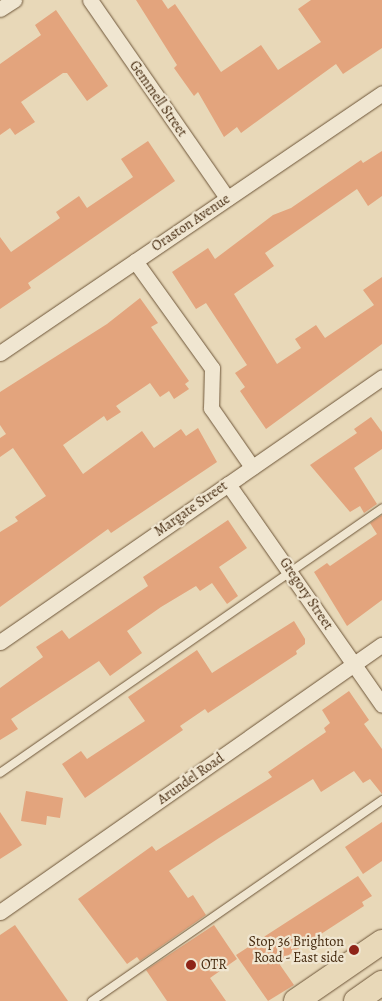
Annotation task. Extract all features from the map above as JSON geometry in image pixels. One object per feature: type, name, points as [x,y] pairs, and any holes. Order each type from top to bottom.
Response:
[{"type":"main road","points":[[296,1001],[382,942]]},
{"type":"main road","points":[[356,1001],[382,983]]},
{"type":"street","points":[[0,9],[14,0]]},
{"type":"street","name":"Gemmell Street","points":[[90,0],[227,198]]},
{"type":"street","name":"Oraston Avenue","points":[[0,353],[382,93]]},
{"type":"street","points":[[135,261],[212,368],[210,408],[252,467]]},
{"type":"street","name":"Margate Street","points":[[0,642],[382,377]]},
{"type":"street","name":"Gregory Street","points":[[228,484],[382,705]]},
{"type":"street","name":"Arundel Road","points":[[0,912],[382,645]]},
{"type":"lane","points":[[0,772],[382,508]]},
{"type":"lane","points":[[92,1001],[382,800]]},
{"type":"building","points":[[136,0],[162,0],[168,9],[175,4],[221,72],[261,45],[278,70],[321,42],[298,9],[311,0],[382,0],[382,48],[343,74],[336,64],[241,133],[237,127],[224,137],[198,92],[194,96],[174,68],[177,65]]},
{"type":"building","points":[[56,10],[108,86],[87,101],[67,73],[63,73],[21,102],[35,122],[15,135],[10,128],[0,135],[0,64],[41,35],[35,25]]},
{"type":"building","points":[[148,141],[175,181],[28,283],[31,288],[0,309],[0,237],[11,252],[60,218],[56,212],[79,196],[87,208],[133,177],[121,159]]},
{"type":"building","points":[[382,151],[382,196],[368,206],[357,189],[265,253],[274,266],[234,294],[277,364],[301,348],[295,339],[316,325],[325,338],[374,305],[363,290],[382,277],[382,344],[266,429],[240,391],[245,387],[235,373],[247,365],[206,303],[196,309],[172,272],[208,248],[215,259],[273,215],[291,208],[361,160],[363,163]]},
{"type":"building","points":[[140,298],[158,323],[151,327],[189,381],[185,384],[189,389],[174,399],[169,391],[160,397],[150,383],[116,406],[121,412],[107,421],[104,416],[63,445],[83,474],[142,431],[154,448],[181,429],[186,436],[198,428],[217,462],[111,533],[108,529],[0,607],[0,532],[18,521],[15,517],[46,496],[13,448],[0,457],[0,438],[6,434],[0,425],[0,392],[107,324]]},
{"type":"building","points":[[371,417],[382,432],[382,449],[354,468],[377,504],[364,513],[360,506],[350,512],[310,465],[357,433],[354,429]]},
{"type":"building","points":[[382,515],[382,600],[347,626],[314,572],[327,563],[330,566],[377,534],[370,523]]},
{"type":"building","points":[[228,520],[247,548],[219,567],[238,596],[227,604],[212,583],[200,591],[196,586],[161,607],[127,631],[142,653],[110,676],[99,661],[11,719],[18,729],[0,740],[0,688],[43,657],[36,647],[62,630],[69,639],[148,586],[143,577]]},
{"type":"building","points":[[294,621],[305,639],[305,644],[296,651],[297,654],[208,713],[205,709],[180,726],[183,730],[85,798],[62,764],[81,751],[87,759],[145,721],[128,697],[197,650],[212,673]]},
{"type":"building","points":[[349,691],[369,720],[364,724],[382,749],[382,794],[370,779],[363,783],[354,771],[321,792],[313,779],[169,871],[188,898],[193,895],[206,915],[140,961],[137,957],[127,964],[78,899],[152,846],[156,851],[272,777],[268,772],[326,732],[324,728],[330,723],[322,710]]},
{"type":"building","points":[[26,791],[63,798],[60,818],[47,816],[46,825],[21,821]]},
{"type":"building","points":[[0,812],[22,845],[0,859]]},
{"type":"building","points":[[382,822],[382,861],[363,874],[345,847]]},
{"type":"building","points":[[358,876],[372,896],[362,902],[364,906],[278,962],[294,985],[268,1001],[236,955]]},
{"type":"building","points":[[15,925],[68,1001],[0,1001],[0,935]]},
{"type":"building","name":"OTR","points":[[214,925],[237,959],[210,978],[226,1001],[167,1001],[146,970]]},
{"type":"place","name":"Stop 36 Brighton Road - East side","points":[[354,950]]},
{"type":"place","name":"OTR","points":[[191,965]]}]
